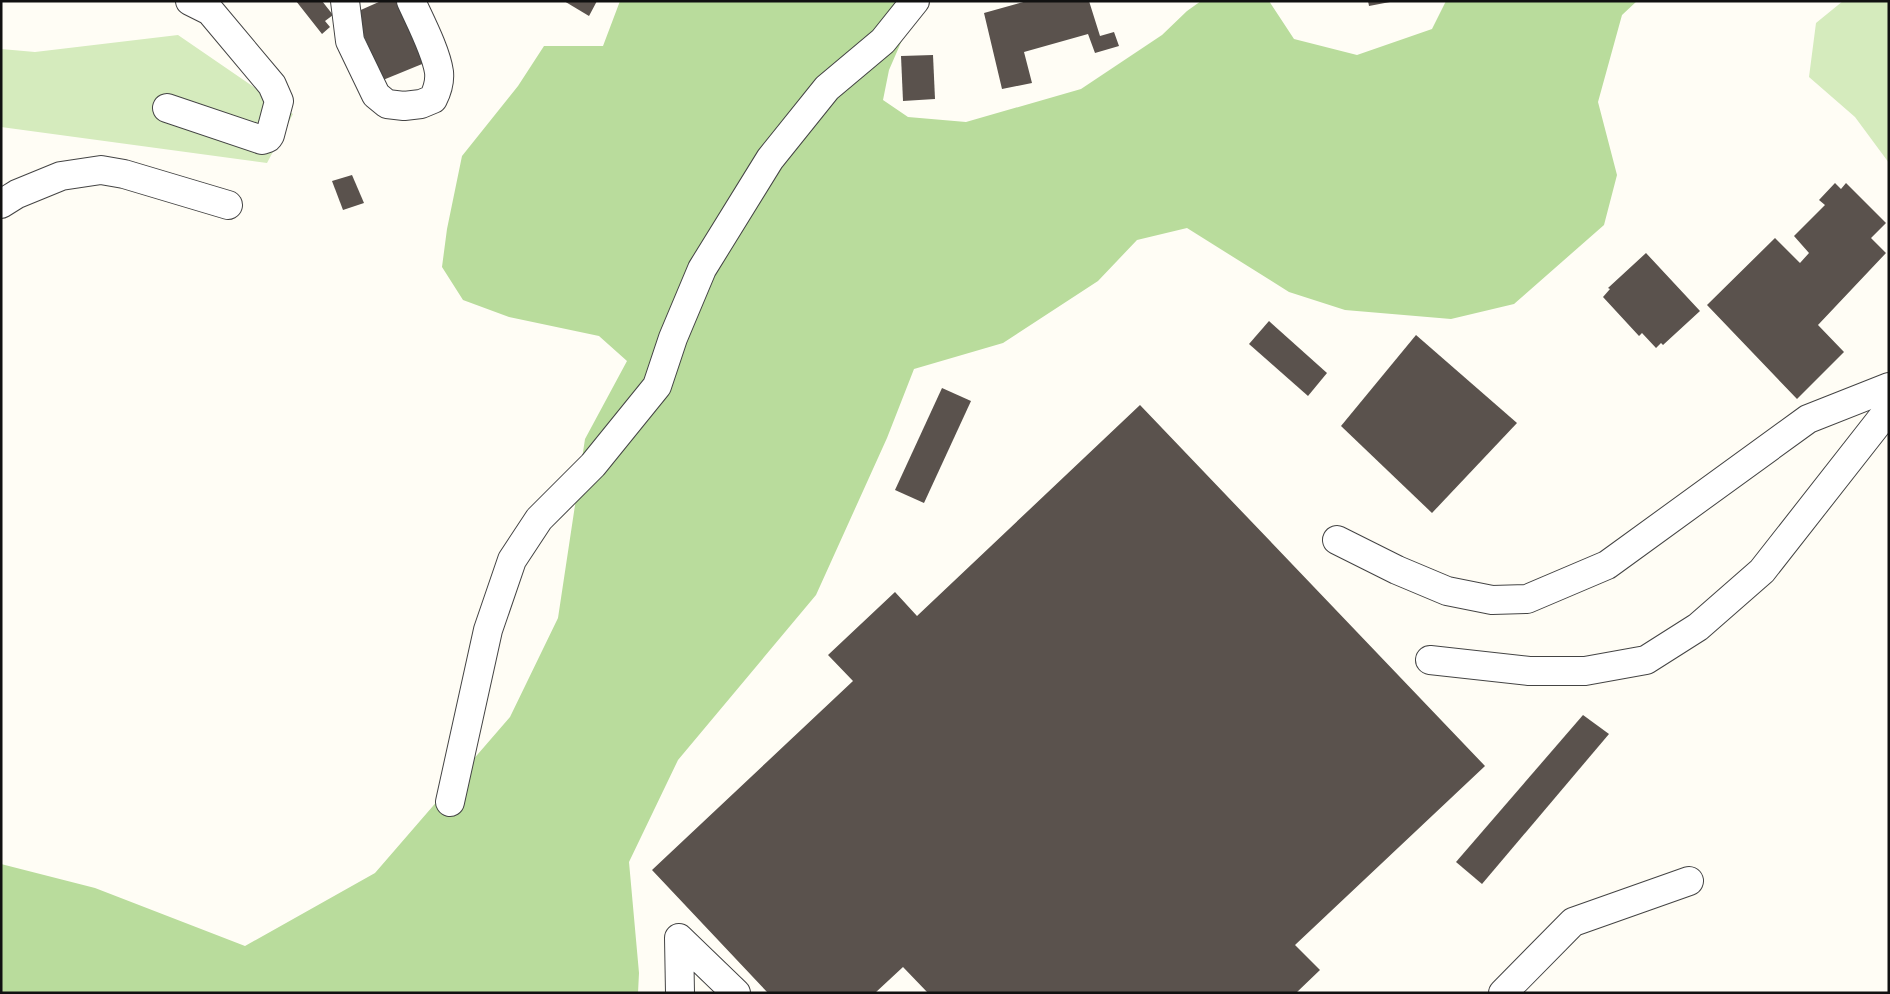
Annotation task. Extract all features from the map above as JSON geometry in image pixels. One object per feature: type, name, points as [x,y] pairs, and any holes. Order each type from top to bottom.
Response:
[{"type":"street","points":[[167,108],[262,140],[270,135],[279,101],[272,86],[210,11],[190,1]]},
{"type":"street","points":[[344,1],[350,40],[376,94],[387,104],[404,106],[421,104],[433,99],[438,88],[439,72],[427,35],[411,1]]},
{"type":"street","points":[[450,802],[488,630],[512,560],[539,519],[592,465],[657,386],[673,338],[702,269],[770,159],[827,88],[883,41],[915,1]]},
{"type":"street","points":[[1,204],[17,194],[61,176],[100,170],[124,174],[228,205]]},
{"type":"street","points":[[1337,540],[1398,570],[1447,591],[1492,600],[1527,599],[1607,565],[1808,419],[1889,387]]},
{"type":"street","points":[[1430,660],[1529,671],[1585,671],[1646,660],[1698,627],[1762,572],[1889,409]]},
{"type":"street","points":[[1503,993],[1573,922],[1689,881]]},
{"type":"street","points":[[680,993],[679,938],[736,993]]},
{"type":"green space","points":[[620,1],[919,1],[889,70],[883,100],[908,117],[966,122],[1081,89],[1162,35],[1187,11],[1201,1],[1269,1],[1294,39],[1357,55],[1432,29],[1446,1],[1637,1],[1622,15],[1598,102],[1617,175],[1604,225],[1514,304],[1451,319],[1345,310],[1289,292],[1187,228],[1137,240],[1098,281],[1003,343],[914,369],[887,438],[816,595],[678,760],[629,862],[639,973],[638,993],[1,993],[1,864],[95,888],[245,946],[375,873],[510,717],[558,618],[585,439],[627,361],[599,336],[509,317],[463,300],[442,267],[447,229],[462,156],[518,86],[544,46],[603,46]]},
{"type":"green space","points":[[1843,1],[1889,1],[1889,163],[1855,117],[1809,77],[1816,23]]},
{"type":"green space","points":[[178,35],[293,114],[267,163],[1,127],[1,49],[35,52]]},
{"type":"building","points":[[296,1],[322,1],[333,15],[325,21],[330,27],[322,34]]},
{"type":"building","points":[[381,1],[400,1],[427,62],[383,80],[354,13]]},
{"type":"building","points":[[564,1],[597,1],[589,16]]},
{"type":"building","points":[[1027,1],[1089,1],[1100,36],[1114,32],[1119,46],[1095,53],[1088,34],[1024,52],[1032,83],[1002,89],[984,13]]},
{"type":"building","points":[[1368,1],[1390,1],[1390,2],[1369,6]]},
{"type":"building","points":[[933,55],[935,99],[903,101],[901,56]]},
{"type":"building","points":[[352,175],[364,203],[343,210],[332,181]]},
{"type":"building","points":[[1835,183],[1841,189],[1846,183],[1886,223],[1871,238],[1886,253],[1818,325],[1844,352],[1797,399],[1707,305],[1775,238],[1800,263],[1809,253],[1794,236],[1825,205],[1819,200]]},
{"type":"building","points":[[1646,253],[1700,311],[1663,345],[1661,343],[1656,348],[1642,333],[1639,336],[1603,297],[1610,289],[1608,288]]},
{"type":"building","points":[[1269,321],[1327,373],[1308,396],[1249,344]]},
{"type":"building","points":[[1416,335],[1517,423],[1432,513],[1341,426]]},
{"type":"building","points":[[942,388],[971,401],[924,503],[895,490]]},
{"type":"building","points":[[1140,405],[1485,766],[1295,945],[1320,970],[1296,993],[928,993],[903,967],[875,993],[768,993],[652,870],[853,681],[828,655],[895,592],[917,616]]},
{"type":"building","points":[[1583,715],[1609,734],[1482,884],[1456,862]]}]
